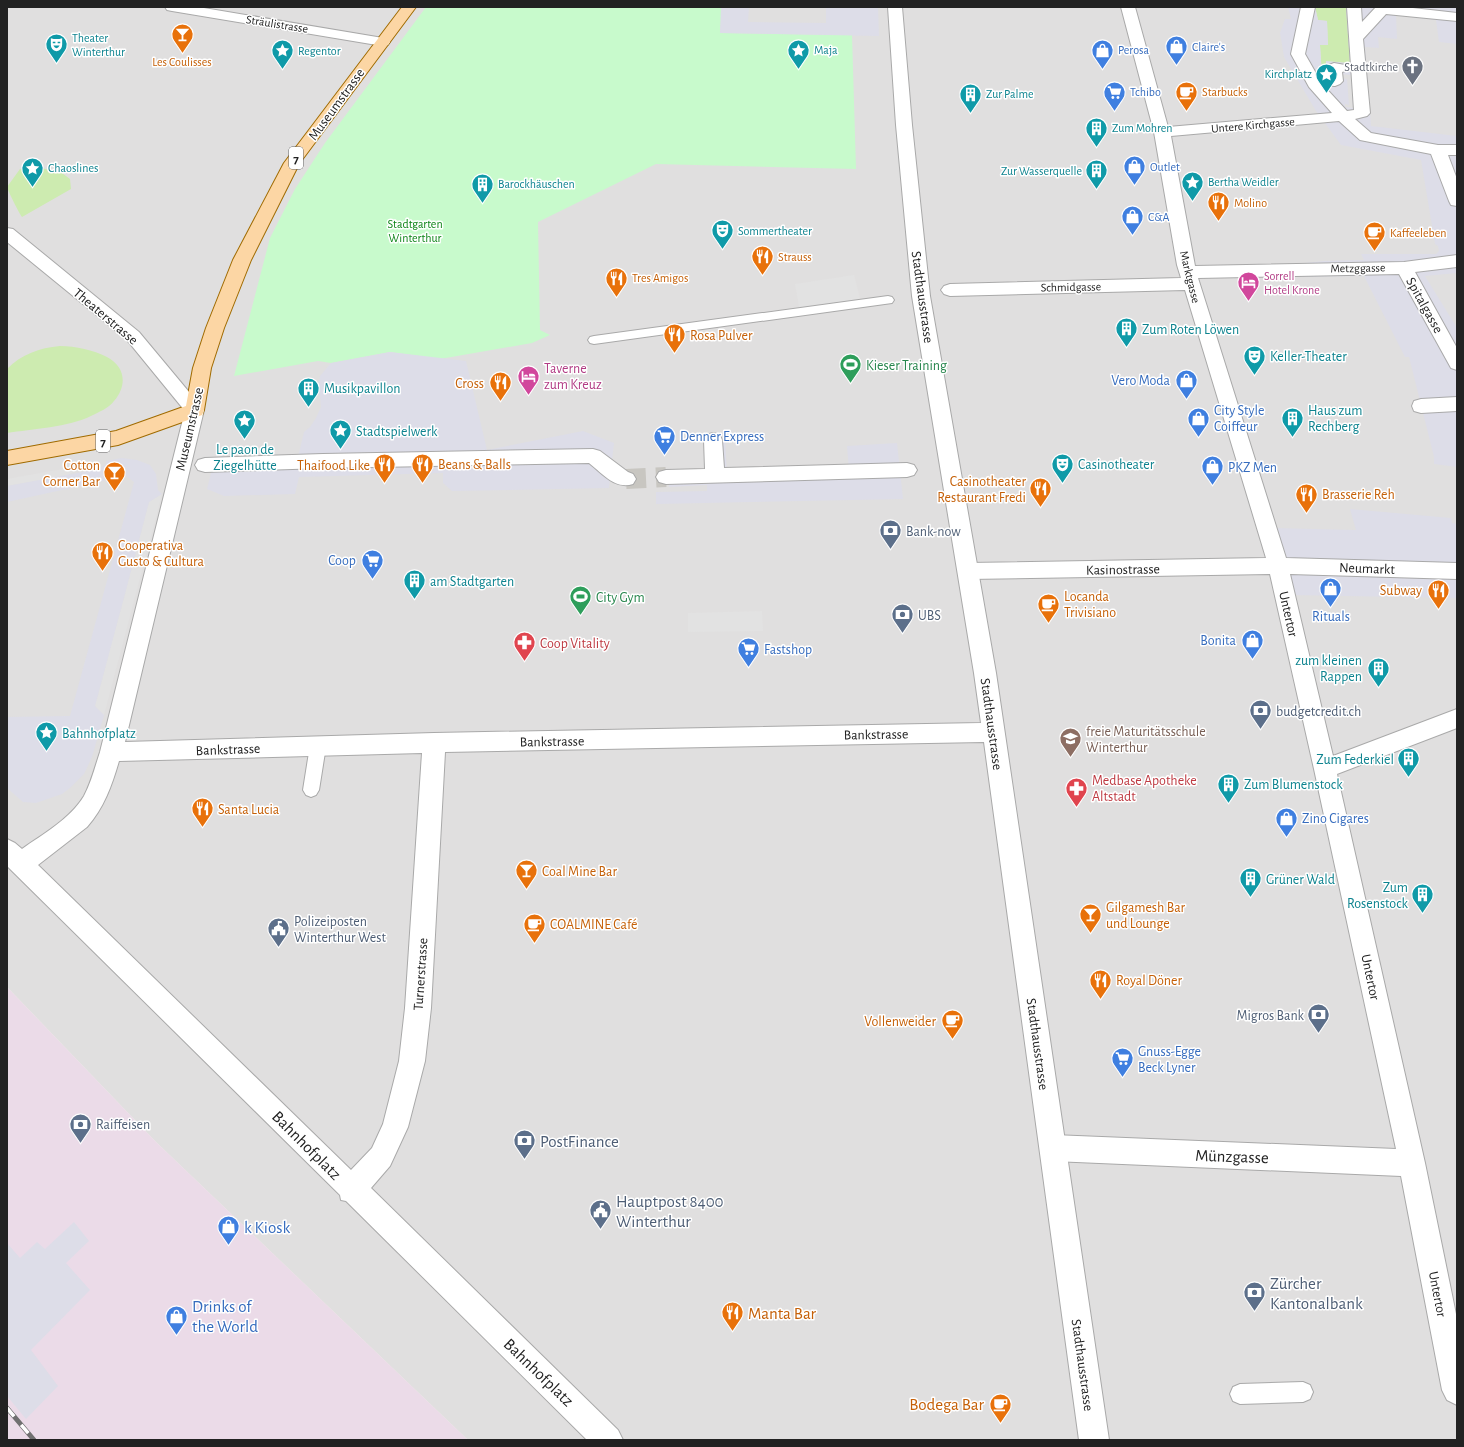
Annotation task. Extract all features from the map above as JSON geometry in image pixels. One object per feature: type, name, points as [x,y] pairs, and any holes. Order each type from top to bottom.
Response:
[{"type":"main road","name":"Museumstrasse","points":[[195,410],[202,368],[215,328],[242,260],[292,163],[409,7]]},
{"type":"main road","name":"7","points":[[7,458],[118,438],[195,410]]},
{"type":"street","name":"Sträulistrasse","points":[[172,7],[382,42]]},
{"type":"street","name":"Stadthausstrasse","points":[[895,7],[904,125],[921,296],[968,572],[993,732],[1094,1440]]},
{"type":"street","name":"Marktgasse","points":[[1128,7],[1162,132],[1189,278],[1278,566]]},
{"type":"street","points":[[1308,7],[1298,54],[1314,84],[1344,117],[1366,137],[1438,150],[1457,150]]},
{"type":"street","points":[[1311,78],[1335,81],[1334,68],[1350,69],[1356,38],[1354,7]]},
{"type":"street","points":[[1356,38],[1381,8],[1407,9],[1457,17]]},
{"type":"street","name":"Untere Kirchgasse","points":[[1162,132],[1344,117],[1362,113],[1350,69]]},
{"type":"street","points":[[1438,150],[1457,201]]},
{"type":"street","name":"Theaterstrasse","points":[[7,233],[133,336],[195,410]]},
{"type":"street","name":"Metzggasse","points":[[1189,278],[1404,268],[1457,261]]},
{"type":"street","name":"Spitalgasse","points":[[1404,268],[1457,364]]},
{"type":"street","name":"Schmidgasse","points":[[950,290],[1189,278]]},
{"type":"street","points":[[1421,406],[1457,404]]},
{"type":"street","name":"Museumstrasse","points":[[14,857],[79,820],[86,812],[99,790],[111,752],[195,410]]},
{"type":"street","points":[[713,440],[715,476]]},
{"type":"street","points":[[205,465],[323,461],[593,456],[623,479],[626,479]]},
{"type":"street","points":[[666,477],[907,470]]},
{"type":"street","name":"Kasinostrasse","points":[[968,572],[1278,566]]},
{"type":"street","name":"Neumarkt","points":[[1278,566],[1457,571]]},
{"type":"street","name":"Untertor","points":[[1278,566],[1325,769],[1412,1163],[1457,1390]]},
{"type":"street","points":[[1325,769],[1457,718]]},
{"type":"street","name":"Bankstrasse","points":[[111,752],[434,743],[993,732]]},
{"type":"street","name":"Turnerstrasse","points":[[351,1190],[381,1157],[395,1127],[412,1061],[418,1008],[434,743]]},
{"type":"street","name":"Bahnhofplatz","points":[[14,857],[351,1190],[608,1440]]},
{"type":"street","name":"Münzgasse","points":[[1052,1148],[1412,1163]]},
{"type":"lane","points":[[594,340],[888,300]]},
{"type":"lane","points":[[311,790],[318,746]]},
{"type":"lane","points":[[1240,1394],[1303,1392]]},
{"type":"shaded area","points":[[7,7],[1457,7],[1457,1440],[468,1440],[156,1142],[7,987]]},
{"type":"shaded area","points":[[721,7],[749,7],[748,22],[826,23],[826,7],[878,7],[879,36],[720,33]]},
{"type":"shaded area","points":[[1288,7],[1315,7],[1318,20],[1327,21],[1328,45],[1320,45],[1322,76],[1330,77],[1330,75],[1326,74],[1326,61],[1350,63],[1346,7],[1457,7],[1457,44],[1439,42],[1436,20],[1396,15],[1397,39],[1378,37],[1379,48],[1365,47],[1371,126],[1457,136],[1457,273],[1425,276],[1457,328],[1457,467],[1434,464],[1434,457],[1409,357],[1405,357],[1364,276],[1190,278],[1186,265],[1287,265],[1324,261],[1364,260],[1361,254],[1436,254],[1439,251],[1438,246],[1435,244],[1421,160],[1341,145],[1316,111],[1284,57],[1280,33],[1285,19],[1291,19]],"holes":[[[1338,74],[1351,75],[1353,108],[1345,107],[1345,104],[1349,105],[1347,79],[1338,78]]]},
{"type":"shaded area","points":[[854,275],[861,303],[800,312],[795,284]]},
{"type":"shaded area","points":[[390,352],[466,361],[487,450],[583,431],[614,443],[609,488],[452,491],[443,483],[443,473],[299,477],[295,494],[224,496],[207,489],[213,465],[298,457],[304,432],[310,427],[321,407],[318,388],[320,376],[331,363]]},
{"type":"shaded area","points":[[704,440],[725,440],[727,475],[849,471],[847,446],[897,443],[903,499],[656,504],[656,492],[707,491],[707,485],[669,487],[666,477],[705,469]]},
{"type":"shaded area","points":[[122,458],[137,460],[150,465],[156,474],[158,490],[162,494],[149,502],[95,706],[104,715],[92,757],[84,774],[62,794],[36,803],[23,802],[7,788],[7,717],[70,716],[134,482],[126,476],[7,502],[7,486],[99,469],[106,464],[106,461]]},
{"type":"shaded area","points":[[79,466],[69,475],[7,486],[7,479]]},
{"type":"shaded area","points":[[162,494],[104,715],[95,706],[149,502]]},
{"type":"shaded area","points":[[1350,509],[1451,518],[1452,523],[1457,524],[1457,598],[1290,595],[1273,528],[1356,530]]},
{"type":"shaded area","points":[[762,611],[763,631],[688,632],[688,613]]},
{"type":"shaded area","points":[[7,987],[156,1142],[468,1440],[7,1440]]},
{"type":"shaded area","points":[[74,1222],[89,1241],[66,1263],[90,1290],[31,1350],[58,1386],[26,1419],[7,1396],[7,1243],[20,1258],[37,1242],[45,1249]]},
{"type":"green space","name":"Stadtgarten Winterthur","points":[[426,7],[722,7],[720,33],[852,35],[856,169],[656,164],[538,222],[540,330],[550,335],[532,343],[440,359],[390,352],[331,363],[318,361],[234,376],[270,238],[295,189],[325,143]]},
{"type":"green space","points":[[1315,7],[1346,7],[1350,63],[1330,75],[1331,77],[1322,76],[1320,45],[1328,45],[1327,21],[1318,20]]},
{"type":"green space","points":[[33,166],[62,173],[70,179],[71,189],[22,217],[7,187],[20,169],[29,171]]},
{"type":"green space","points":[[60,346],[90,350],[113,361],[121,371],[123,383],[118,395],[107,408],[82,420],[50,427],[7,433],[7,369],[19,359],[31,353],[45,348]]},
{"type":"tunnel","points":[[626,479],[666,477]]},
{"type":"railway","points":[[7,1408],[34,1440]]},
{"type":"place","name":"Les Coulisses","points":[[182,54]]},
{"type":"place","name":"Theater Winterthur","points":[[57,64]]},
{"type":"place","name":"Claire's","points":[[1177,66]]},
{"type":"place","name":"Regentor","points":[[282,70]]},
{"type":"place","name":"Maja","points":[[798,70]]},
{"type":"place","name":"Perosa","points":[[1103,70]]},
{"type":"place","name":"Stadtkirche","points":[[1413,86]]},
{"type":"place","name":"Kirchplatz","points":[[1327,94]]},
{"type":"place","name":"Tchibo","points":[[1114,112]]},
{"type":"place","name":"Starbucks","points":[[1186,112]]},
{"type":"place","name":"Zur Palme","points":[[970,114]]},
{"type":"place","name":"Zum Mohren","points":[[1096,148]]},
{"type":"place","name":"Outlet","points":[[1134,186]]},
{"type":"place","name":"Chaoslines","points":[[32,188]]},
{"type":"place","name":"Zur Wasserquelle","points":[[1097,190]]},
{"type":"place","name":"Bertha Weidler","points":[[1193,202]]},
{"type":"place","name":"Barockhäuschen","points":[[482,204]]},
{"type":"place","name":"Molino","points":[[1218,222]]},
{"type":"place","name":"C&A","points":[[1133,236]]},
{"type":"place","name":"Sommertheater","points":[[722,250]]},
{"type":"place","name":"Kaffeeleben","points":[[1375,252]]},
{"type":"place","name":"Strauss","points":[[763,276]]},
{"type":"place","name":"Tres Amigos","points":[[617,298]]},
{"type":"place","name":"Sorrell Hotel Krone","points":[[1249,302]]},
{"type":"place","name":"Zum Roten Löwen","points":[[1126,348]]},
{"type":"place","name":"Rosa Pulver","points":[[674,354]]},
{"type":"place","name":"Keller-Theater","points":[[1255,376]]},
{"type":"place","name":"Kieser Training","points":[[851,384]]},
{"type":"place","name":"Taverne zum Kreuz","points":[[528,396]]},
{"type":"place","name":"Vero Moda","points":[[1186,400]]},
{"type":"place","name":"Cross","points":[[500,402]]},
{"type":"place","name":"Musikpavillon","points":[[308,408]]},
{"type":"place","name":"City Style Coiffeur","points":[[1198,438]]},
{"type":"place","name":"Haus zum Rechberg","points":[[1293,438]]},
{"type":"place","name":"Le paon de Ziegelhütte","points":[[245,440]]},
{"type":"place","name":"Stadtspielwerk","points":[[341,450]]},
{"type":"place","name":"Denner Express","points":[[665,456]]},
{"type":"place","name":"Thaifood Like","points":[[385,484]]},
{"type":"place","name":"Beans & Balls","points":[[422,484]]},
{"type":"place","name":"Casinotheater","points":[[1062,484]]},
{"type":"place","name":"PKZ Men","points":[[1212,486]]},
{"type":"place","name":"Cotton Corner Bar","points":[[115,492]]},
{"type":"place","name":"Casinotheater Restaurant Fredi","points":[[1041,508]]},
{"type":"place","name":"Brasserie Reh","points":[[1306,514]]},
{"type":"place","name":"Bank-now","points":[[890,550]]},
{"type":"place","name":"Cooperativa Gusto & Cultura","points":[[102,572]]},
{"type":"place","name":"Coop","points":[[372,580]]},
{"type":"place","name":"am Stadtgarten","points":[[415,600]]},
{"type":"place","name":"Rituals","points":[[1331,608]]},
{"type":"place","name":"Subway","points":[[1438,610]]},
{"type":"place","name":"City Gym","points":[[580,616]]},
{"type":"place","name":"Locanda Trivisiano","points":[[1049,624]]},
{"type":"place","name":"UBS","points":[[903,634]]},
{"type":"place","name":"Bonita","points":[[1252,660]]},
{"type":"place","name":"Coop Vitality","points":[[525,662]]},
{"type":"place","name":"Fastshop","points":[[748,668]]},
{"type":"place","name":"zum kleinen Rappen","points":[[1378,688]]},
{"type":"place","name":"budgetcredit.ch","points":[[1261,730]]},
{"type":"place","name":"Bahnhofplatz","points":[[47,752]]},
{"type":"place","name":"freie Maturitätsschule Winterthur","points":[[1070,758]]},
{"type":"place","name":"Zum Federkiel","points":[[1409,778]]},
{"type":"place","name":"Zum Blumenstock","points":[[1228,804]]},
{"type":"place","name":"Medbase Apotheke Altstadt","points":[[1077,808]]},
{"type":"place","name":"Santa Lucia","points":[[202,828]]},
{"type":"place","name":"Zino Cigares","points":[[1286,838]]},
{"type":"place","name":"Coal Mine Bar","points":[[527,890]]},
{"type":"place","name":"Grüner Wald","points":[[1251,898]]},
{"type":"place","name":"Zum Rosenstock","points":[[1423,914]]},
{"type":"place","name":"Gilgamesh Bar und Lounge","points":[[1091,934]]},
{"type":"place","name":"COALMINE Café","points":[[535,944]]},
{"type":"place","name":"Polizeiposten Winterthur West","points":[[278,948]]},
{"type":"place","name":"Royal Döner","points":[[1101,1000]]},
{"type":"place","name":"Migros Bank","points":[[1319,1034]]},
{"type":"place","name":"Vollenweider","points":[[952,1040]]},
{"type":"place","name":"Gnuss-Egge Beck Lyner","points":[[1123,1078]]},
{"type":"place","name":"Raiffeisen","points":[[81,1144]]},
{"type":"place","name":"PostFinance","points":[[524,1160]]},
{"type":"place","name":"Hauptpost 8400 Winterthur","points":[[601,1230]]},
{"type":"place","name":"k Kiosk","points":[[229,1246]]},
{"type":"place","name":"Zürcher Kantonalbank","points":[[1255,1312]]},
{"type":"place","name":"Manta Bar","points":[[732,1332]]},
{"type":"place","name":"Drinks of the World","points":[[176,1336]]},
{"type":"place","name":"Bodega Bar","points":[[1000,1424]]}]
